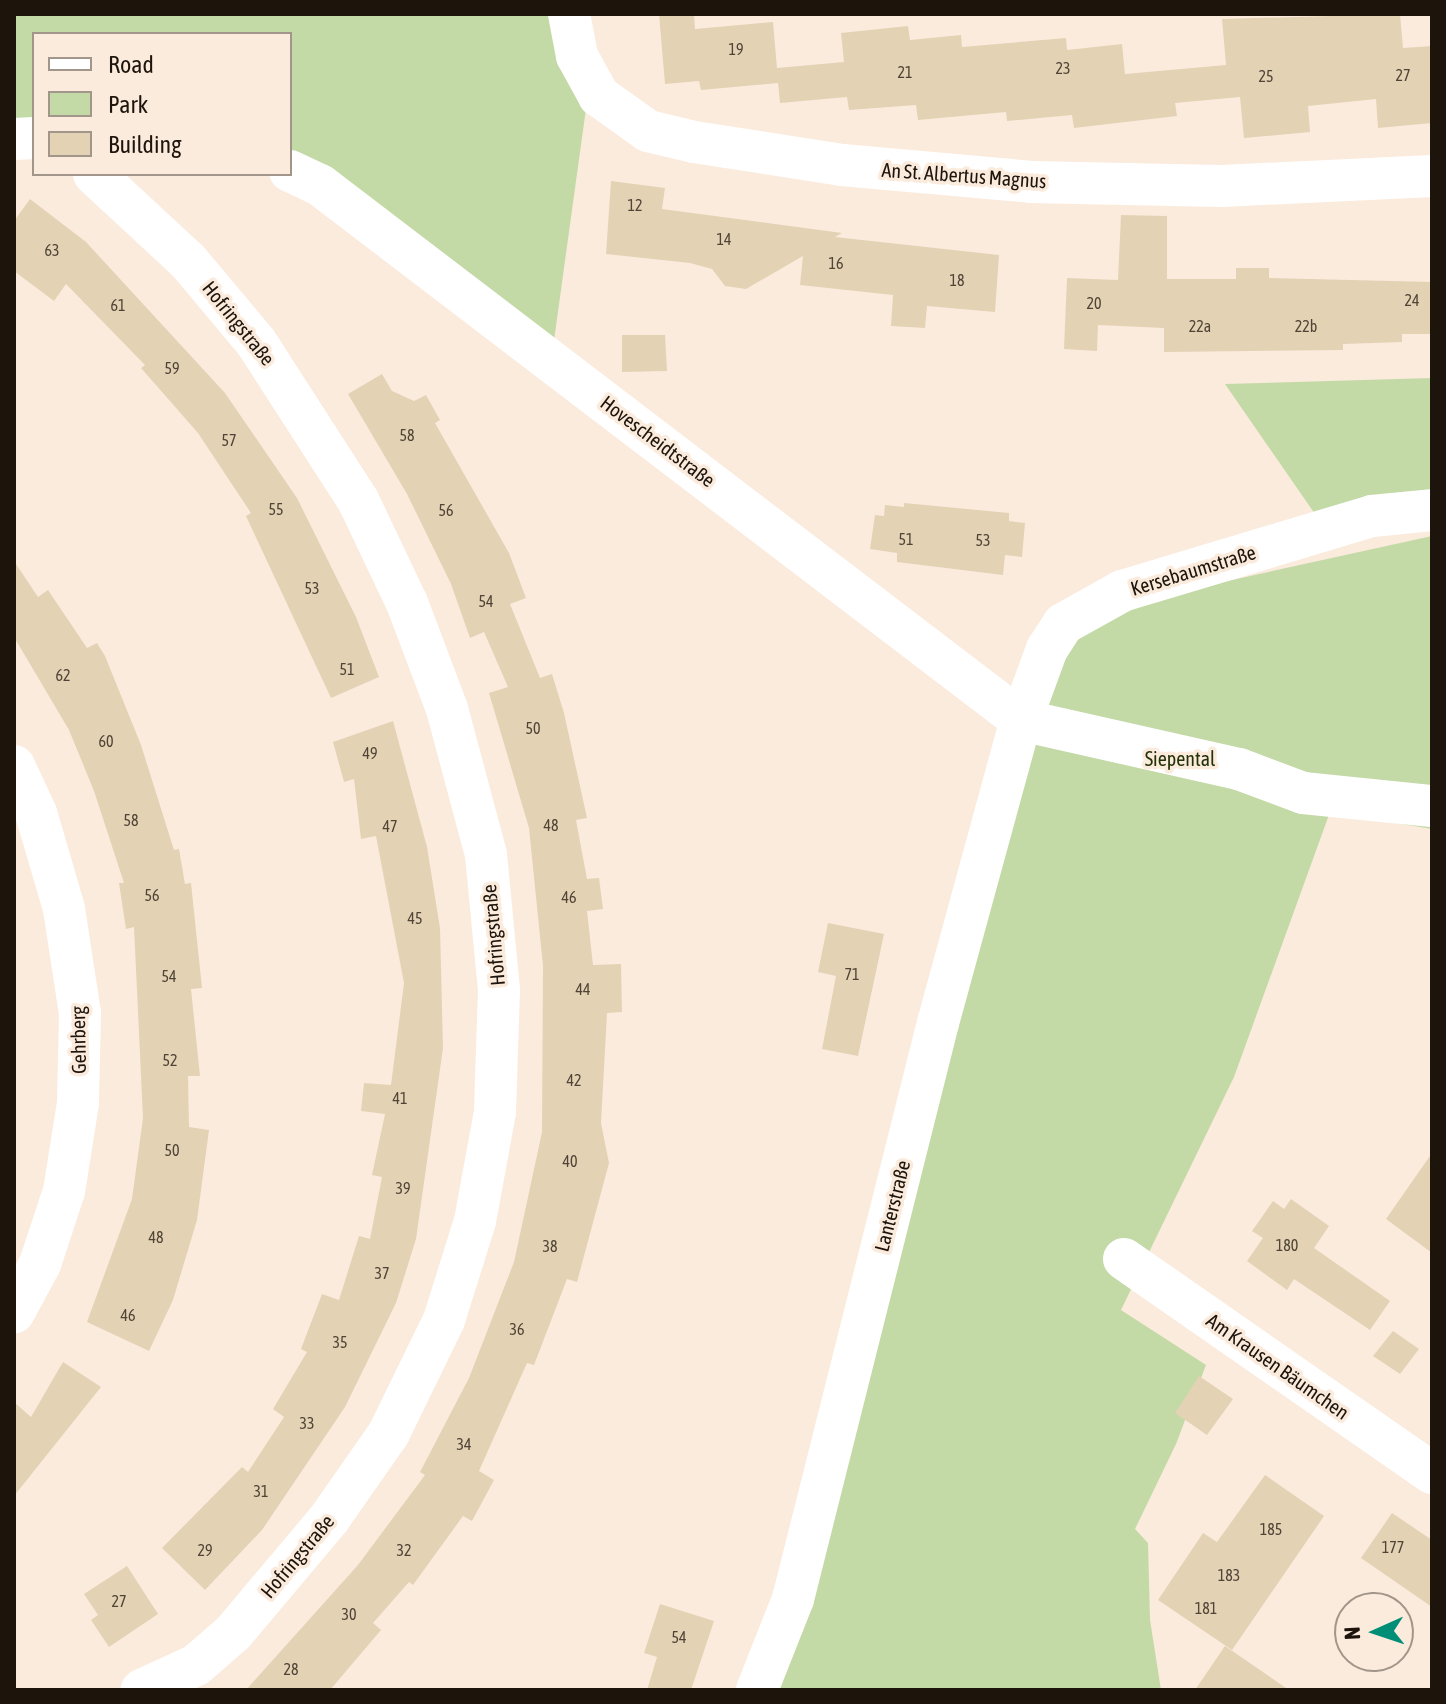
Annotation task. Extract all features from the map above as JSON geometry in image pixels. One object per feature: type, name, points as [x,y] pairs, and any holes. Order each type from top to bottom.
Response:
[{"type":"street","name":"An St. Albertus Magnus","points":[[569,14],[577,56],[599,96],[648,131],[694,142],[842,165],[1031,182],[1221,186],[1432,176]]},
{"type":"street","name":"Hovescheidtstraße","points":[[292,172],[320,185],[1021,720]]},
{"type":"street","name":"Hofringstraße","points":[[96,176],[188,261],[256,342],[358,500],[407,603],[447,709],[486,855],[499,990],[495,1112],[475,1221],[444,1320],[389,1433],[329,1519],[233,1633],[196,1665],[142,1690]]},
{"type":"street","name":"Kersebaumstraße","points":[[1021,720],[1047,649],[1063,624],[1090,606],[1122,591],[1372,516],[1432,510]]},
{"type":"street","points":[[1021,720],[1239,769],[1303,793],[1432,806]]},
{"type":"street","name":"Lanterstraße","points":[[757,1690],[793,1599],[1021,720]]},
{"type":"street","name":"Gehrberg","points":[[14,766],[36,813],[64,909],[80,1013],[78,1103],[64,1191],[40,1264],[14,1312]]},
{"type":"street","name":"Am Krausen Bäumchen","points":[[1124,1259],[1432,1473]]},
{"type":"green space","points":[[14,14],[567,14],[589,87],[552,355],[292,168],[292,32],[32,32],[32,130],[14,131]]},
{"type":"green space","points":[[1432,378],[1432,496],[1315,514],[1225,384]]},
{"type":"green space","name":"Siepental","points":[[1432,536],[1432,829],[1330,812],[1234,1077],[1121,1310],[1206,1365],[1176,1444],[1135,1529],[1148,1543],[1150,1620],[1161,1690],[759,1690],[1050,649],[1127,603]]},
{"type":"building","points":[[659,14],[694,14],[695,29],[773,22],[777,68],[844,62],[841,33],[908,26],[910,40],[961,35],[962,47],[1066,38],[1067,50],[1122,44],[1125,74],[1226,65],[1222,19],[1400,14],[1403,48],[1432,46],[1432,123],[1378,128],[1376,99],[1308,106],[1310,132],[1244,138],[1240,97],[1175,103],[1177,116],[1074,128],[1072,115],[1007,121],[1006,112],[918,120],[916,105],[849,110],[847,97],[780,103],[778,83],[701,90],[699,81],[665,84]]},
{"type":"building","points":[[611,181],[665,188],[662,209],[842,233],[835,237],[999,255],[995,312],[927,306],[925,328],[891,326],[893,295],[800,285],[803,256],[746,289],[725,286],[712,269],[690,263],[606,254]]},
{"type":"building","points":[[30,199],[86,242],[225,393],[297,498],[356,617],[379,677],[331,698],[246,516],[251,513],[198,433],[141,368],[145,365],[66,284],[54,301],[14,271],[14,221]]},
{"type":"building","points":[[1121,215],[1167,216],[1167,279],[1236,279],[1236,268],[1269,268],[1269,278],[1432,282],[1432,334],[1402,334],[1402,342],[1343,344],[1343,350],[1164,352],[1164,328],[1098,325],[1097,351],[1064,349],[1067,278],[1118,280]]},
{"type":"building","points":[[622,335],[665,335],[667,371],[622,372]]},
{"type":"building","points":[[382,374],[392,391],[414,401],[426,395],[440,420],[435,423],[509,553],[526,598],[510,604],[540,678],[552,674],[564,713],[587,818],[576,820],[587,879],[599,878],[603,909],[587,911],[593,965],[621,964],[622,1012],[607,1013],[601,1123],[609,1163],[577,1282],[567,1279],[534,1365],[527,1363],[479,1471],[494,1480],[472,1521],[463,1516],[413,1585],[409,1582],[373,1623],[381,1630],[330,1690],[246,1690],[358,1565],[425,1475],[420,1472],[469,1378],[514,1262],[542,1132],[543,966],[529,828],[489,693],[508,687],[484,632],[470,638],[451,584],[407,494],[348,394]]},
{"type":"building","points":[[904,503],[1009,513],[1009,521],[1025,523],[1022,557],[1005,555],[1003,575],[897,562],[897,553],[870,549],[875,515],[884,516],[885,505],[904,507]]},
{"type":"building","points":[[14,561],[38,597],[48,590],[87,648],[97,643],[105,656],[141,745],[174,850],[179,849],[185,884],[191,883],[202,988],[191,989],[200,1076],[188,1076],[189,1127],[209,1130],[197,1220],[173,1300],[149,1351],[87,1322],[132,1199],[143,1118],[134,927],[126,929],[119,883],[124,883],[94,791],[69,730],[14,637]]},
{"type":"building","points":[[393,721],[427,847],[440,928],[443,1048],[416,1239],[396,1303],[345,1407],[262,1530],[205,1590],[162,1548],[242,1467],[248,1472],[284,1417],[273,1409],[307,1352],[301,1349],[322,1294],[339,1300],[359,1236],[370,1239],[382,1177],[372,1175],[385,1114],[361,1111],[364,1083],[391,1085],[404,983],[376,836],[361,839],[354,779],[344,782],[333,742]]},
{"type":"building","points":[[828,923],[884,934],[858,1056],[822,1049],[836,976],[818,972]]},
{"type":"building","points":[[1432,1153],[1432,1253],[1386,1219]]},
{"type":"building","points":[[1291,1199],[1329,1226],[1314,1248],[1390,1301],[1370,1330],[1294,1279],[1287,1290],[1247,1261],[1263,1238],[1252,1231],[1273,1201],[1284,1209]]},
{"type":"building","points":[[1393,1331],[1419,1349],[1400,1374],[1373,1356]]},
{"type":"building","points":[[63,1362],[101,1387],[14,1496],[14,1402],[31,1417]]},
{"type":"building","points":[[1199,1376],[1233,1399],[1207,1435],[1175,1413]]},
{"type":"building","points":[[1265,1475],[1324,1516],[1232,1650],[1158,1600],[1203,1533],[1217,1542]]},
{"type":"building","points":[[1392,1513],[1432,1540],[1432,1607],[1414,1592],[1361,1558]]},
{"type":"building","points":[[127,1566],[158,1614],[109,1647],[91,1620],[98,1615],[84,1594]]},
{"type":"building","points":[[660,1604],[714,1621],[691,1690],[647,1690],[657,1657],[644,1653]]},
{"type":"building","points":[[1225,1646],[1289,1690],[1195,1690]]}]
